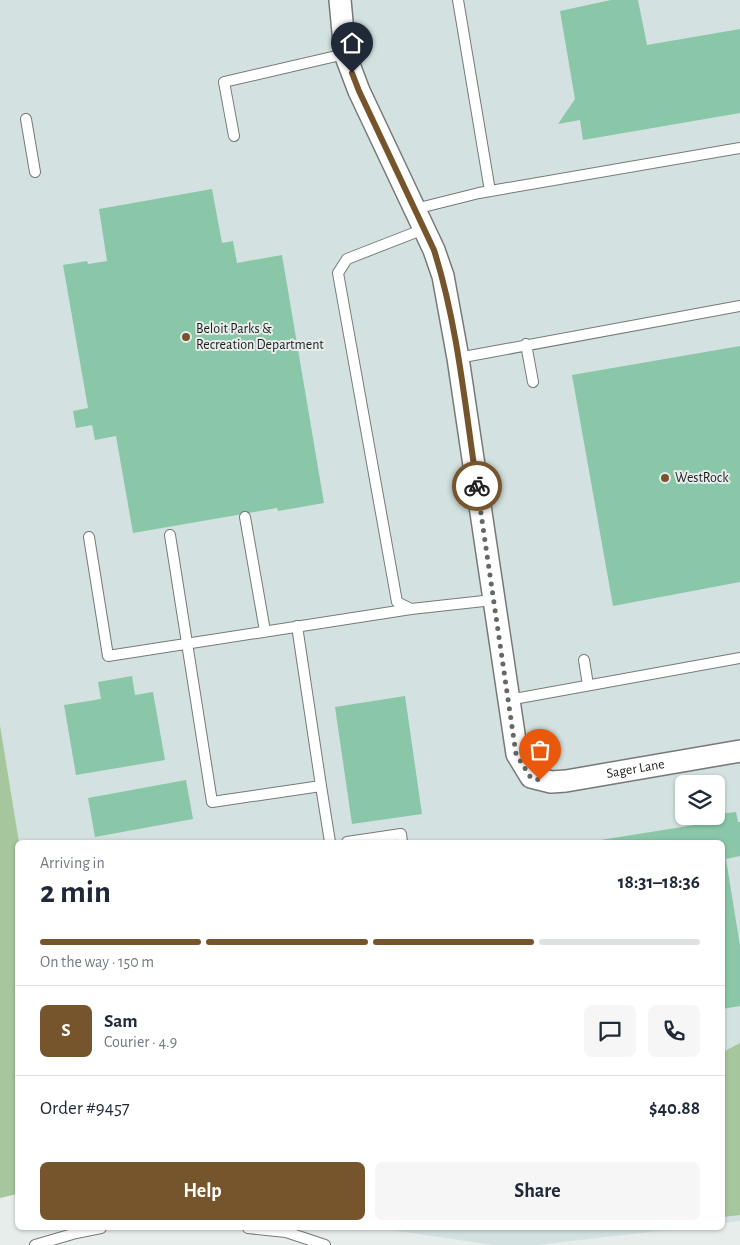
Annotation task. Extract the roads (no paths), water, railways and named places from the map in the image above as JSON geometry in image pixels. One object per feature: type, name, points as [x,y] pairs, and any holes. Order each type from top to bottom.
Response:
[{"type":"street","points":[[340,0],[345,54],[359,91],[434,250],[442,276],[458,358],[508,700]]},
{"type":"street","name":"Sager Lane","points":[[508,700],[516,754],[531,778],[551,782],[566,781],[740,751]]},
{"type":"lane","points":[[458,0],[490,190]]},
{"type":"lane","points":[[234,136],[224,82],[345,54]]},
{"type":"lane","points":[[26,119],[35,172]]},
{"type":"lane","points":[[415,209],[490,190],[740,148]]},
{"type":"lane","points":[[411,609],[397,602],[338,273],[346,259],[424,229]]},
{"type":"lane","points":[[458,358],[740,306]]},
{"type":"lane","points":[[526,344],[533,382]]},
{"type":"lane","points":[[245,517],[265,631]]},
{"type":"lane","points":[[170,536],[212,802],[321,786]]},
{"type":"lane","points":[[89,537],[108,656],[411,609],[493,600]]},
{"type":"lane","points":[[297,626],[330,840]]},
{"type":"lane","points":[[508,700],[740,658]]},
{"type":"lane","points":[[584,660],[588,686]]},
{"type":"lane","points":[[360,840],[401,834],[402,840]]},
{"type":"lane","points":[[35,1245],[88,1230]]},
{"type":"lane","points":[[267,1230],[286,1232],[325,1245]]},
{"type":"place","name":"Beloit Parks & Recreation Department","points":[[186,337]]},
{"type":"place","name":"WestRock","points":[[665,478]]}]
